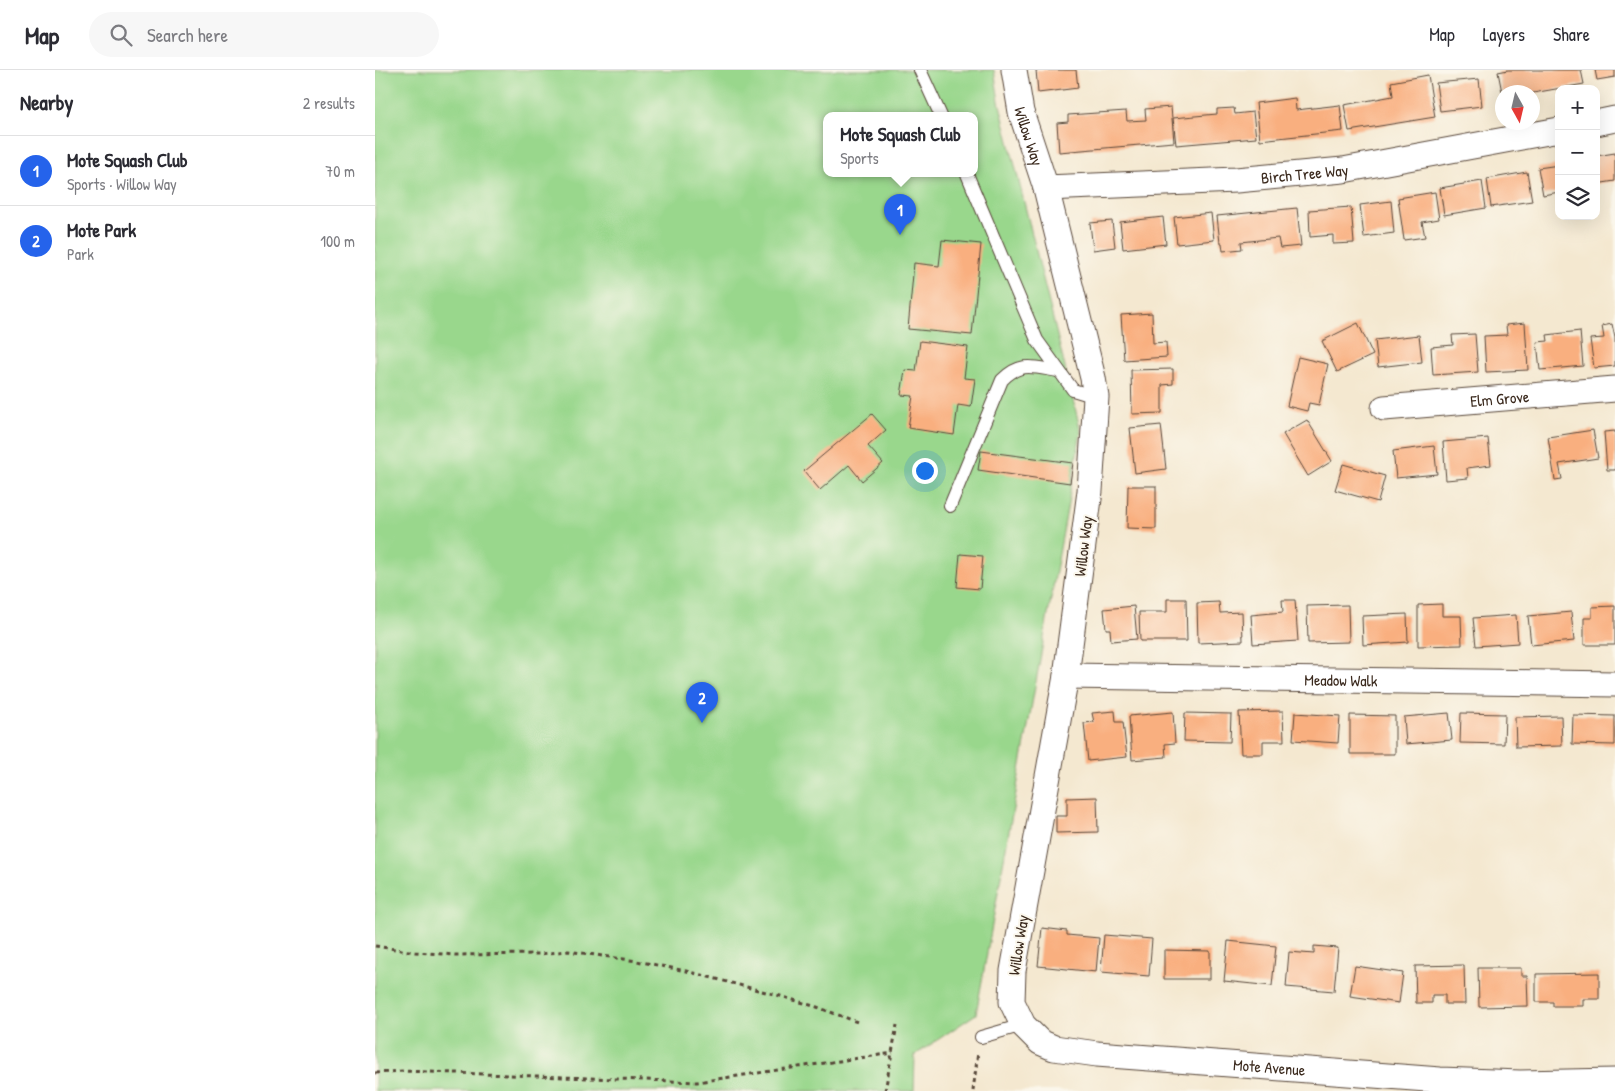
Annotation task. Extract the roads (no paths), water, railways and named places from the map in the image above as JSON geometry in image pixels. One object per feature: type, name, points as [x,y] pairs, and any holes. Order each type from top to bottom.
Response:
[{"type":"street","name":"Willow Way","points":[[1014,70],[1021,112],[1046,188],[1093,378],[1096,397],[1089,491],[1066,676],[1013,971],[1012,1002],[1023,1025]]},
{"type":"street","points":[[1600,122],[1615,119]]},
{"type":"street","name":"Birch Tree Way","points":[[1046,188],[1235,180],[1343,170],[1555,131]]},
{"type":"street","name":"Elm Grove","points":[[1384,408],[1615,389]]},
{"type":"street","name":"Meadow Walk","points":[[1066,676],[1615,684]]},
{"type":"street","name":"Mote Avenue","points":[[1023,1025],[1039,1042],[1054,1048],[1097,1054],[1440,1080],[1520,1083],[1615,1081]]},
{"type":"lane","points":[[920,70],[939,112]]},
{"type":"lane","points":[[968,177],[1037,340],[1073,390],[1096,397]]},
{"type":"lane","points":[[950,506],[1002,380],[1012,370],[1028,367],[1058,371]]},
{"type":"lane","points":[[981,1037],[1023,1025]]},
{"type":"place","name":"Mote Squash Club","points":[[900,235]]},
{"type":"place","name":"Mote Park","points":[[702,723]]}]
